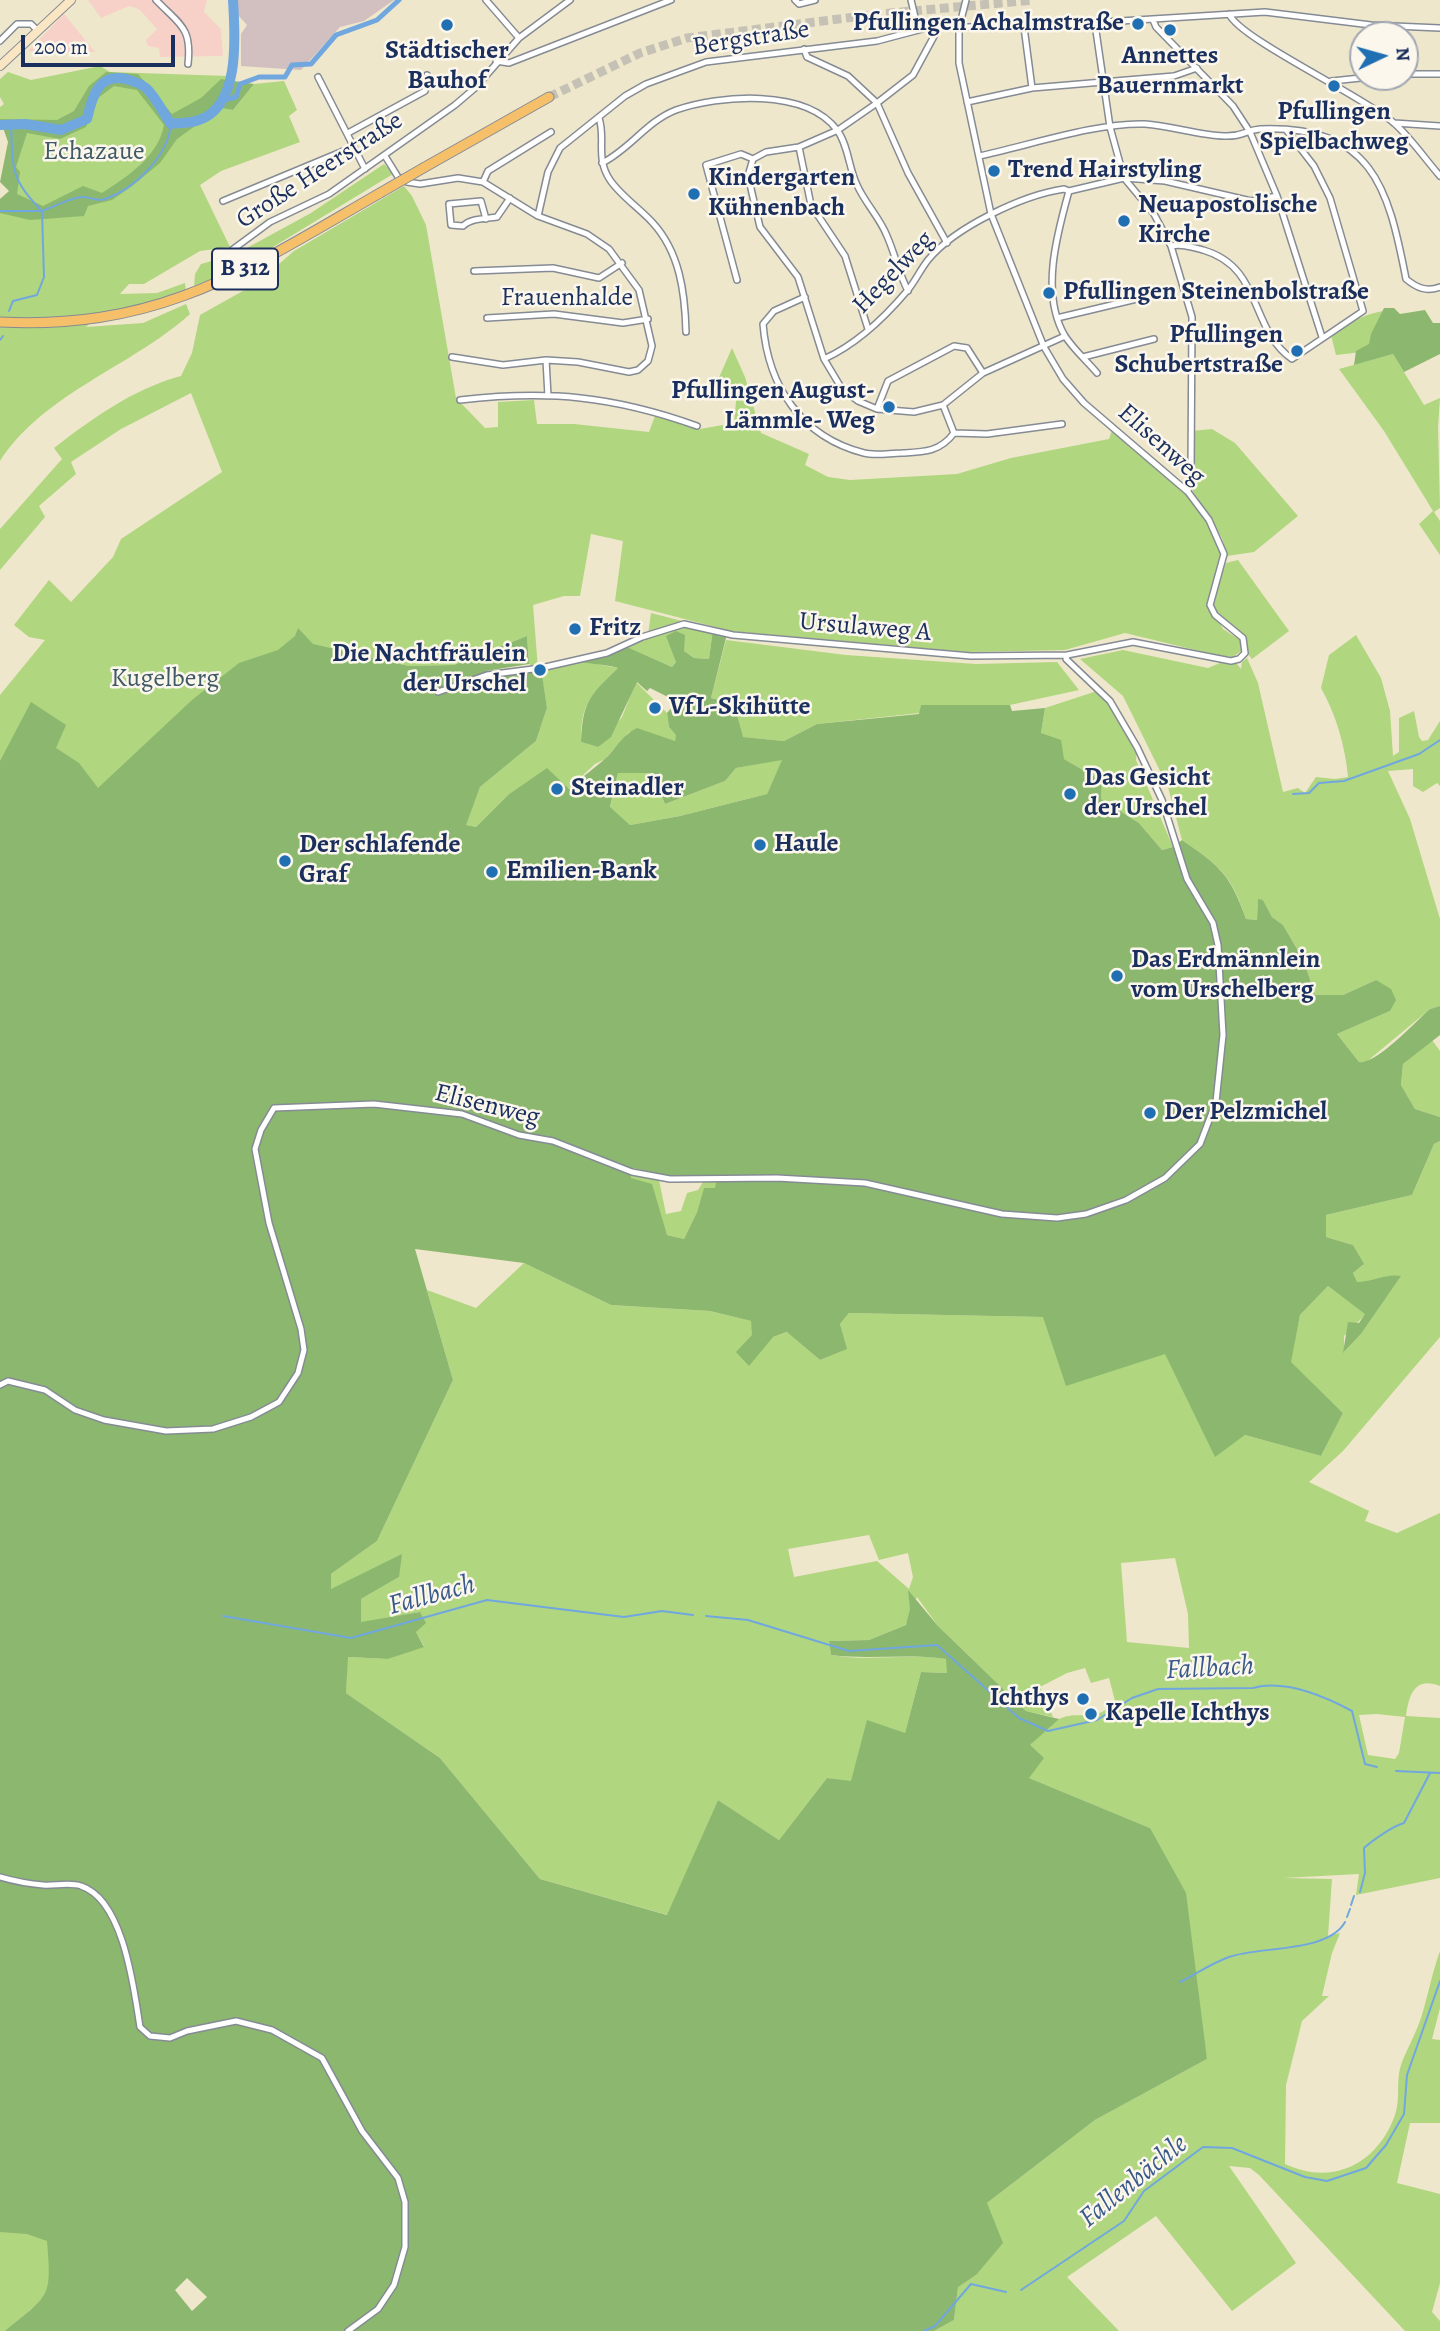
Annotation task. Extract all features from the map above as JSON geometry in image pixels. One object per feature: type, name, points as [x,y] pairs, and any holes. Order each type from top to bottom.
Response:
[{"type":"main road","points":[[0,66],[71,0]]},
{"type":"main road","name":"B 312","points":[[0,322],[56,323],[99,320],[146,310],[204,289],[548,97]]},
{"type":"street","points":[[156,0],[186,31],[190,41],[188,64]]},
{"type":"street","points":[[486,0],[519,37]]},
{"type":"street","name":"Große Heerstraße","points":[[232,250],[270,222],[329,194],[464,98],[519,37],[570,0]]},
{"type":"street","points":[[496,61],[509,63],[671,0]]},
{"type":"street","points":[[797,2],[815,0]]},
{"type":"street","points":[[911,0],[919,30]]},
{"type":"street","name":"Elisenweg","points":[[0,1385],[8,1381],[45,1390],[75,1410],[104,1420],[166,1431],[213,1429],[251,1417],[279,1402],[298,1373],[304,1350],[301,1329],[269,1223],[255,1149],[261,1130],[274,1108],[362,1104],[442,1112],[553,1141],[632,1172],[670,1179],[777,1178],[865,1183],[967,1208],[1057,1218],[1086,1214],[1116,1204],[1165,1178],[1200,1144],[1216,1102],[1223,1035],[1218,945],[1213,923],[1186,879],[1162,800],[1138,747],[1110,701],[1066,659],[1067,655],[1133,642],[1231,661],[1239,659],[1245,653],[1243,638],[1215,615],[1210,605],[1224,554],[1209,520],[1188,492],[1084,403],[1063,379],[1044,347],[991,214],[960,63],[959,28],[965,0]]},
{"type":"street","name":"Bergstraße","points":[[538,216],[548,172],[560,148],[625,96],[646,84],[706,62],[877,41],[939,27],[1095,24],[1265,12],[1371,25],[1440,27]]},
{"type":"street","points":[[1229,14],[1233,22],[1258,39],[1332,81],[1394,123],[1440,176]]},
{"type":"street","points":[[1153,20],[1156,27],[1233,106],[1250,132],[1277,196],[1322,337]]},
{"type":"street","points":[[0,41],[17,24],[31,24],[37,30]]},
{"type":"street","points":[[1095,24],[1110,127],[1124,178],[1154,214],[1171,246],[1192,317],[1188,492]]},
{"type":"street","points":[[752,159],[766,152],[799,146],[838,130],[877,103],[913,75],[939,27]]},
{"type":"street","points":[[1024,27],[1031,88]]},
{"type":"street","points":[[804,49],[807,57],[848,76],[877,103],[908,173],[947,243]]},
{"type":"street","points":[[967,102],[1031,88],[1174,76],[1197,68]]},
{"type":"street","points":[[1419,74],[1440,74]]},
{"type":"street","points":[[348,133],[425,91],[427,75]]},
{"type":"street","points":[[318,77],[365,169]]},
{"type":"street","points":[[1332,81],[1349,79]]},
{"type":"street","points":[[602,163],[615,157],[654,122],[675,111],[730,99],[770,98],[816,112],[838,130],[857,186],[886,233],[908,291]]},
{"type":"street","points":[[599,118],[602,163],[610,181],[655,225],[672,251],[681,278],[686,332]]},
{"type":"street","points":[[1394,123],[1440,126]]},
{"type":"street","points":[[979,156],[1110,127],[1144,124],[1241,137],[1257,129],[1325,137],[1358,155],[1382,184],[1397,233],[1406,279],[1417,287],[1430,290],[1440,287]]},
{"type":"street","points":[[1171,246],[1184,245],[1211,253],[1236,268],[1251,288],[1270,337],[1279,350],[1292,359],[1363,311],[1330,198],[1314,166],[1287,131]]},
{"type":"street","points":[[483,182],[488,171],[551,132]]},
{"type":"street","points":[[799,146],[811,205],[845,256],[868,329]]},
{"type":"street","points":[[223,201],[353,147]]},
{"type":"street","points":[[737,280],[706,165],[741,154],[752,159]]},
{"type":"street","points":[[385,156],[398,177],[413,184],[458,178],[483,182],[538,216],[587,234],[609,249],[622,263],[639,290],[648,319],[652,346],[648,361],[638,370],[629,372],[578,362],[546,360],[503,365],[452,357]]},
{"type":"street","points":[[752,159],[748,176],[760,227],[797,277],[824,359],[842,388],[858,401],[877,409],[914,412],[943,405],[983,373],[1065,336]]},
{"type":"street","name":"Hegelweg","points":[[824,359],[842,351],[868,329],[908,291],[929,258],[947,243],[991,214],[1026,197],[1064,189],[1069,191],[1124,178],[1165,181],[1251,201],[1277,196]]},
{"type":"street","points":[[1069,191],[1051,288],[1057,318],[1065,336],[1097,373]]},
{"type":"street","points":[[486,219],[481,201],[449,204],[451,225],[463,226],[468,221],[486,219],[497,217],[510,198]]},
{"type":"street","points":[[474,271],[553,268],[599,278],[622,263]]},
{"type":"street","points":[[805,297],[774,311],[764,324],[765,341],[786,402],[806,424],[838,444],[867,454],[924,452],[944,446],[954,433]]},
{"type":"street","points":[[1057,318],[1145,297]]},
{"type":"street","name":"Frauenhalde","points":[[487,318],[554,314],[623,323],[648,319]]},
{"type":"street","points":[[1083,357],[1154,339]]},
{"type":"street","points":[[877,409],[888,382],[954,346],[967,348],[983,373]]},
{"type":"street","points":[[546,360],[548,396]]},
{"type":"street","points":[[460,400],[548,396],[606,399],[697,426]]},
{"type":"street","points":[[943,405],[954,433]]},
{"type":"street","points":[[954,433],[987,434],[1062,424]]},
{"type":"street","name":"Ursulaweg A","points":[[438,692],[487,675],[541,668],[607,653],[684,624],[733,635],[971,656],[1067,655]]},
{"type":"street","points":[[0,1877],[39,1885],[82,1886],[95,1897],[108,1911],[119,1934],[134,1983],[139,2027],[150,2036],[170,2038],[187,2031],[236,2021],[272,2030],[322,2058],[362,2131],[398,2178],[405,2202],[405,2247],[394,2285],[379,2309],[348,2331]]},
{"type":"shaded area","points":[[88,0],[207,0],[204,12],[221,29],[223,56],[160,57],[159,48],[148,46],[146,40],[157,29],[139,9],[129,6],[101,18]]},
{"type":"shaded area","points":[[237,0],[394,0],[364,21],[340,27],[301,70],[241,66],[241,34],[247,25],[237,14]]},
{"type":"shaded area","points":[[64,14],[95,52],[28,51]]},
{"type":"green space","name":"Echazaue","points":[[100,66],[110,72],[228,76],[210,98],[220,108],[233,110],[254,84],[284,81],[297,110],[289,116],[300,142],[221,171],[200,185],[230,247],[200,251],[144,284],[129,284],[120,294],[157,293],[185,283],[186,292],[147,307],[99,315],[86,327],[143,323],[186,304],[190,314],[167,333],[89,382],[40,417],[18,437],[0,461],[0,205],[12,197],[9,129],[0,130],[0,107],[4,104],[0,97],[0,79],[8,72],[31,80]]},
{"type":"green space","points":[[106,72],[138,74],[172,114],[201,98],[221,79],[254,84],[233,110],[220,108],[177,139],[160,163],[132,186],[112,200],[88,206],[84,216],[30,220],[0,213],[0,199],[9,191],[0,182],[8,142],[0,119],[57,120],[74,111],[89,86]],"holes":[[[114,86],[137,90],[164,125],[155,147],[140,165],[102,193],[83,186],[43,206],[17,194],[20,172],[16,167],[27,133],[60,139],[86,127],[98,98]]]},
{"type":"green space","points":[[384,164],[393,174],[273,247],[194,288],[195,274],[201,264],[234,255],[311,213]]},
{"type":"green space","name":"Kugelberg","points":[[404,186],[426,225],[456,398],[485,428],[498,427],[498,402],[534,400],[537,424],[574,424],[649,432],[655,416],[700,429],[734,423],[737,391],[717,382],[732,348],[745,377],[761,433],[809,454],[805,465],[828,477],[850,480],[957,474],[1011,458],[1109,439],[1112,430],[1186,492],[1205,519],[1221,553],[1209,604],[1223,629],[1240,640],[1241,651],[1233,657],[1216,655],[1125,633],[1065,650],[967,652],[731,631],[615,601],[623,541],[591,534],[580,596],[564,596],[533,605],[538,669],[529,664],[527,636],[454,665],[409,666],[354,653],[0,905],[0,695],[45,640],[29,637],[14,625],[49,580],[71,602],[113,557],[121,539],[222,472],[191,393],[121,429],[71,462],[76,474],[39,506],[45,517],[0,570],[0,529],[62,459],[54,448],[99,415],[130,397],[181,376],[192,353],[200,315],[257,283],[294,251]]},
{"type":"green space","points":[[1384,308],[1394,308],[1400,314],[1425,310],[1433,323],[1440,323],[1440,354],[1404,372],[1393,354],[1354,365],[1356,351],[1369,344]]},
{"type":"green space","points":[[1389,310],[1396,316],[1362,352],[1336,355],[1331,335],[1358,319]]},
{"type":"green space","points":[[1393,354],[1424,405],[1440,398],[1440,508],[1434,512],[1440,521],[1440,555],[1419,524],[1433,511],[1384,431],[1339,369]]},
{"type":"green space","points":[[1212,429],[1235,443],[1298,516],[1254,552],[1227,556],[1222,538],[1193,492],[1192,431]]},
{"type":"green space","points":[[1238,560],[1289,631],[1252,659],[1247,653],[1243,637],[1219,615],[1213,600],[1226,563]]},
{"type":"green space","points":[[651,613],[713,629],[709,659],[694,658],[684,651],[672,667],[625,646],[648,635]]},
{"type":"green space","points":[[298,628],[313,644],[409,666],[454,665],[527,636],[529,664],[486,671],[487,675],[541,668],[547,708],[536,741],[480,787],[466,825],[476,827],[508,795],[547,768],[569,789],[637,728],[675,741],[676,735],[669,727],[667,713],[674,705],[666,696],[650,688],[647,691],[637,682],[611,737],[598,747],[581,742],[589,700],[618,668],[575,659],[625,646],[672,667],[676,662],[666,636],[676,631],[685,635],[684,651],[694,658],[709,659],[713,629],[727,634],[711,698],[734,704],[743,737],[784,741],[817,724],[919,714],[921,705],[1010,705],[1012,711],[1045,708],[1041,733],[1061,740],[1064,759],[1102,781],[1101,799],[1139,823],[1162,850],[1173,847],[1182,840],[1206,857],[1229,881],[1246,919],[1257,920],[1258,899],[1263,900],[1272,917],[1283,925],[1304,961],[1315,995],[1343,995],[1376,980],[1391,989],[1396,1000],[1390,1011],[1337,1034],[1359,1062],[1375,1057],[1430,1009],[1440,1006],[1440,1035],[1403,1064],[1401,1085],[1415,1109],[1440,1117],[1440,1141],[1434,1144],[1412,1195],[1326,1215],[1326,1237],[1353,1245],[1364,1264],[1353,1273],[1357,1282],[1401,1276],[1361,1334],[1343,1353],[1348,1322],[1359,1323],[1365,1314],[1328,1286],[1300,1315],[1291,1362],[1343,1413],[1321,1456],[1245,1435],[1215,1457],[1165,1354],[1066,1386],[1043,1317],[849,1313],[840,1324],[847,1349],[820,1360],[787,1332],[773,1337],[749,1366],[736,1352],[752,1335],[751,1321],[710,1311],[611,1305],[524,1263],[415,1249],[453,1380],[377,1541],[331,1574],[331,1589],[402,1554],[399,1577],[361,1599],[361,1622],[420,1612],[426,1623],[416,1632],[424,1647],[388,1659],[348,1657],[346,1693],[440,1758],[540,1879],[667,1915],[718,1800],[779,1840],[827,1778],[851,1781],[867,1720],[905,1733],[921,1672],[947,1673],[946,1659],[831,1655],[829,1641],[869,1640],[906,1625],[910,1609],[908,1590],[938,1626],[1026,1711],[1059,1719],[1030,1745],[1044,1758],[1029,1778],[1150,1828],[1186,1893],[1207,2059],[1095,2120],[987,2203],[1003,2243],[976,2275],[958,2287],[954,2320],[934,2331],[5,2331],[39,2302],[48,2286],[49,2275],[47,2241],[27,2234],[0,2232],[0,761],[31,702],[66,725],[56,748],[79,763],[98,788],[192,700],[239,663],[278,650],[295,636]],"holes":[[[782,760],[767,794],[680,816],[630,825],[610,807],[618,773],[652,773],[665,804],[725,781],[736,768]],[[633,1168],[673,1177],[717,1177],[715,1188],[704,1188],[697,1212],[684,1239],[667,1235],[652,1184],[631,1178]],[[187,2278],[207,2297],[192,2311],[175,2290]]]},
{"type":"green space","points":[[1356,635],[1381,678],[1390,711],[1393,756],[1399,752],[1399,718],[1414,711],[1422,741],[1428,740],[1440,721],[1440,786],[1437,783],[1423,792],[1413,786],[1413,769],[1388,771],[1410,819],[1440,919],[1440,1006],[1430,1009],[1365,1063],[1359,1062],[1337,1034],[1390,1011],[1376,980],[1343,995],[1315,995],[1304,961],[1283,925],[1272,917],[1263,900],[1258,900],[1257,920],[1246,919],[1235,891],[1223,872],[1182,840],[1168,787],[1123,696],[1080,659],[1123,650],[1208,668],[1220,663],[1237,664],[1241,669],[1242,662],[1247,658],[1258,683],[1283,792],[1298,788],[1305,793],[1316,777],[1348,777],[1339,731],[1321,688],[1329,655]]},
{"type":"green space","points":[[726,640],[846,655],[976,664],[1057,662],[1079,690],[1010,705],[921,705],[920,713],[817,724],[784,741],[742,737],[734,704],[711,698]]},
{"type":"green space","points":[[576,660],[618,668],[595,692],[585,708],[581,742],[598,747],[622,717],[636,682],[667,713],[669,727],[677,735],[675,741],[629,732],[605,759],[595,764],[568,789],[508,795],[476,827],[465,825],[480,787],[536,741],[547,708],[541,670]]},
{"type":"green space","points":[[1100,690],[1137,747],[1136,760],[1173,847],[1162,850],[1139,823],[1101,799],[1102,781],[1064,759],[1041,733],[1045,708]]},
{"type":"green space","points":[[783,759],[767,794],[680,816],[630,825],[610,808],[618,773],[652,773],[665,804],[725,781],[736,768]]},
{"type":"green space","points":[[1432,1040],[1440,1051],[1440,1117],[1415,1109],[1401,1085],[1403,1064]]},
{"type":"green space","points":[[1440,1141],[1440,1337],[1343,1451],[1309,1482],[1369,1511],[1365,1521],[1397,1533],[1440,1513],[1440,1686],[1425,1683],[1419,1685],[1411,1694],[1406,1716],[1440,1718],[1440,1878],[1356,1895],[1359,1874],[1283,1878],[1332,1879],[1328,1936],[1340,1933],[1332,1953],[1322,1996],[1329,1996],[1302,2021],[1286,2085],[1285,2164],[1319,2173],[1336,2171],[1351,2167],[1377,2147],[1395,2115],[1400,2069],[1421,2018],[1440,1951],[1440,2008],[1432,2039],[1440,2040],[1440,2123],[1410,2123],[1397,2183],[1440,2194],[1440,2283],[1432,2312],[1440,2321],[1440,2331],[1405,2331],[1259,2175],[1250,2168],[1229,2166],[1296,2263],[1232,2311],[1156,2216],[1067,2277],[1119,2331],[934,2331],[954,2320],[958,2286],[976,2275],[987,2203],[1095,2120],[1207,2059],[1150,1828],[1029,1778],[1030,1745],[1059,1719],[1074,1715],[1094,1715],[1108,1708],[1115,1701],[1109,1678],[1091,1683],[1085,1668],[1067,1673],[1040,1687],[1053,1717],[1026,1711],[938,1626],[917,1597],[906,1625],[869,1640],[829,1641],[831,1655],[947,1659],[947,1673],[921,1672],[905,1733],[851,1782],[827,1778],[779,1840],[718,1800],[668,1915],[540,1879],[440,1758],[346,1693],[347,1657],[388,1659],[424,1646],[416,1632],[420,1612],[361,1623],[361,1599],[399,1577],[331,1590],[331,1574],[377,1541],[453,1380],[427,1290],[476,1308],[524,1263],[611,1305],[710,1311],[751,1321],[753,1335],[773,1337],[788,1332],[820,1360],[846,1349],[840,1324],[849,1313],[1043,1317],[1166,1354],[1215,1456],[1245,1435],[1321,1456],[1343,1413],[1290,1362],[1300,1315],[1328,1286],[1366,1314],[1344,1336],[1344,1352],[1361,1334],[1400,1277],[1389,1276],[1357,1283],[1353,1273],[1363,1265],[1353,1245],[1326,1237],[1326,1215],[1412,1195],[1434,1144]],"holes":[[[869,1535],[879,1560],[908,1553],[913,1577],[909,1589],[877,1561],[794,1577],[788,1549]],[[1175,1558],[1188,1614],[1189,1648],[1127,1642],[1121,1563]],[[1359,1715],[1405,1717],[1399,1753],[1395,1759],[1368,1755]]]},
{"type":"green space","points":[[632,1174],[659,1180],[666,1214],[681,1211],[687,1193],[698,1190],[703,1182],[716,1182],[716,1188],[704,1189],[684,1239],[667,1235],[661,1219],[631,1178]]},
{"type":"green space","points":[[0,2231],[52,2235],[50,2279],[45,2297],[6,2331],[0,2331]]},
{"type":"waterway","points":[[0,125],[25,124],[61,130],[87,119],[98,89],[103,83],[116,78],[134,81],[146,88],[171,124],[199,120],[213,112],[229,85],[234,50],[233,0]]},
{"type":"waterway","points":[[224,100],[236,97],[240,84],[259,77],[285,77],[292,65],[311,64],[336,35],[377,20],[399,0]]},
{"type":"waterway","points":[[11,123],[13,162],[18,181],[42,211],[78,197],[105,199],[128,188],[157,159],[169,136],[171,124]]},
{"type":"waterway","points":[[0,211],[42,211],[44,277],[37,295],[13,301],[9,311]]},
{"type":"waterway","points":[[0,340],[3,336]]},
{"type":"waterway","points":[[1293,794],[1309,793],[1319,783],[1344,781],[1419,754],[1440,740]]},
{"type":"waterway","name":"Fallbach","points":[[223,1616],[351,1638],[487,1600],[624,1617],[662,1611],[693,1615]]},
{"type":"waterway","name":"Fallbach","points":[[706,1616],[748,1620],[849,1651],[937,1645],[1019,1718],[1048,1731],[1097,1720],[1132,1698],[1158,1689],[1291,1687],[1352,1711],[1365,1764],[1377,1767]]},
{"type":"waterway","name":"Fallbach","points":[[1396,1771],[1440,1773]]},
{"type":"waterway","points":[[1360,1892],[1365,1873],[1364,1848],[1404,1823],[1430,1773]]},
{"type":"waterway","points":[[1351,1905],[1354,1896]]},
{"type":"waterway","points":[[1347,1917],[1350,1909]]},
{"type":"waterway","points":[[1180,1982],[1229,1957],[1309,1944],[1324,1939],[1336,1932],[1345,1922]]},
{"type":"waterway","name":"Fallenbächle","points":[[1021,2290],[1124,2221],[1144,2191],[1203,2147],[1232,2148],[1305,2177],[1327,2181],[1366,2168],[1386,2145],[1404,2114],[1407,2075],[1440,1981]]},
{"type":"waterway","name":"Fallenbächle","points":[[924,2331],[935,2326],[971,2284],[1006,2292]]},
{"type":"tunnel","points":[[549,97],[640,53],[687,38],[879,14],[1034,0]]},
{"type":"place","name":"Pfullingen Achalmstraße","points":[[1138,24]]},
{"type":"place","name":"Städtischer Bauhof","points":[[447,25]]},
{"type":"place","name":"Annettes Bauernmarkt","points":[[1170,30]]},
{"type":"place","name":"Pfullingen Spielbachweg","points":[[1334,86]]},
{"type":"place","name":"Trend Hairstyling","points":[[994,171]]},
{"type":"place","name":"Kindergarten Kühnenbach","points":[[694,194]]},
{"type":"place","name":"Neuapostolische Kirche","points":[[1124,221]]},
{"type":"place","name":"Pfullingen Steinenbolstraße","points":[[1049,293]]},
{"type":"place","name":"Pfullingen Schubertstraße","points":[[1297,351]]},
{"type":"place","name":"Pfullingen August- Lämmle- Weg","points":[[889,407]]},
{"type":"place","name":"Fritz","points":[[575,629]]},
{"type":"place","name":"Die Nachtfräulein der Urschel","points":[[540,670]]},
{"type":"place","name":"VfL-Skihütte","points":[[655,708]]},
{"type":"place","name":"Steinadler","points":[[557,789]]},
{"type":"place","name":"Das Gesicht der Urschel","points":[[1070,794]]},
{"type":"place","name":"Haule","points":[[760,845]]},
{"type":"place","name":"Der schlafende Graf","points":[[285,861]]},
{"type":"place","name":"Emilien-Bank","points":[[492,872]]},
{"type":"place","name":"Das Erdmännlein vom Urschelberg","points":[[1117,976]]},
{"type":"place","name":"Der Pelzmichel","points":[[1150,1113]]},
{"type":"place","name":"Ichthys","points":[[1083,1699]]},
{"type":"place","name":"Kapelle Ichthys","points":[[1091,1714]]}]
